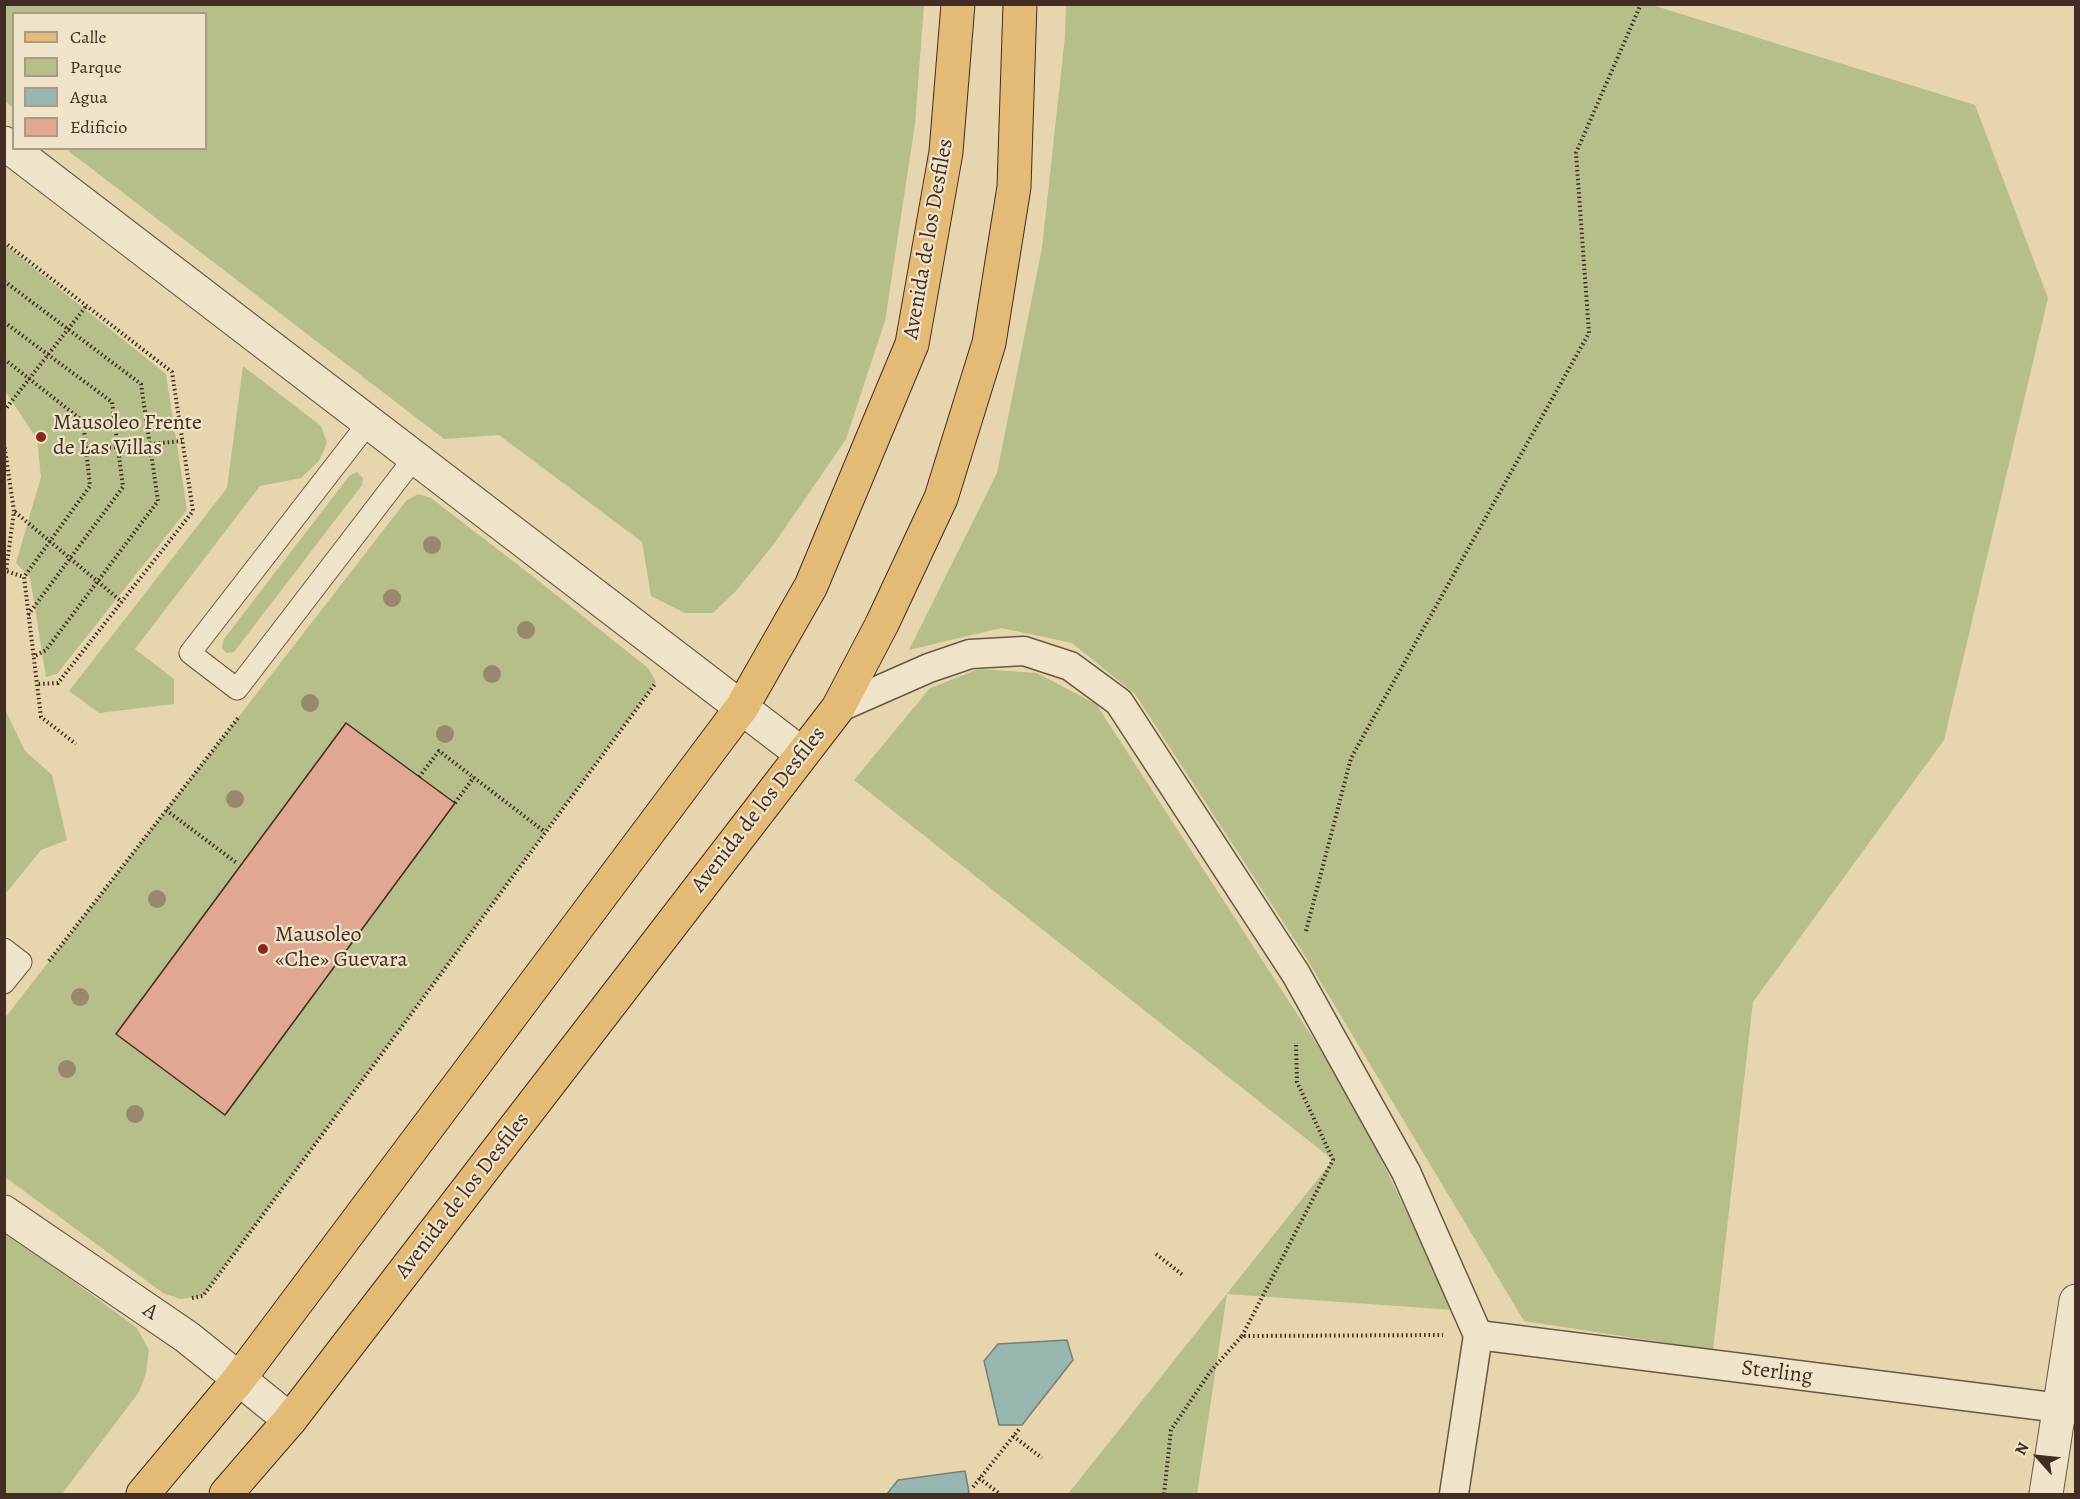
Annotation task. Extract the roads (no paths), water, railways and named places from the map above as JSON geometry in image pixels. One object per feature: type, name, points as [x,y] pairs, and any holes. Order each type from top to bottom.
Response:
[{"type":"main road","name":"Avenida de los Desfiles","points":[[143,1494],[239,1379],[742,707],[811,586],[912,344],[946,152],[958,4]]},
{"type":"main road","name":"Avenida de los Desfiles","points":[[226,1494],[290,1420],[838,708],[882,624],[941,498],[989,343],[1014,187],[1017,9]]},
{"type":"street","points":[[13,150],[802,754]]},
{"type":"street","points":[[369,422],[190,653],[237,689],[415,457]]},
{"type":"street","points":[[838,708],[928,668],[970,654],[1024,651],[1070,666],[1119,702],[1296,974],[1407,1172],[1478,1335],[1454,1494]]},
{"type":"street","points":[[4,949],[21,962],[4,983]]},
{"type":"street","name":"A","points":[[4,1212],[187,1337],[290,1420]]},
{"type":"street","points":[[2046,1494],[2068,1409],[2076,1301]]},
{"type":"street","name":"Sterling","points":[[1478,1335],[2068,1409]]},
{"type":"water","points":[[1067,1340],[1073,1360],[1022,1425],[999,1425],[984,1361],[998,1344]]},
{"type":"water","points":[[965,1471],[969,1492],[967,1494],[887,1494],[898,1480]]},
{"type":"place","name":"Mausoleo Frente de Las Villas","points":[[41,437]]},
{"type":"place","name":"Mausoleo «Che» Guevara","points":[[263,949]]}]
